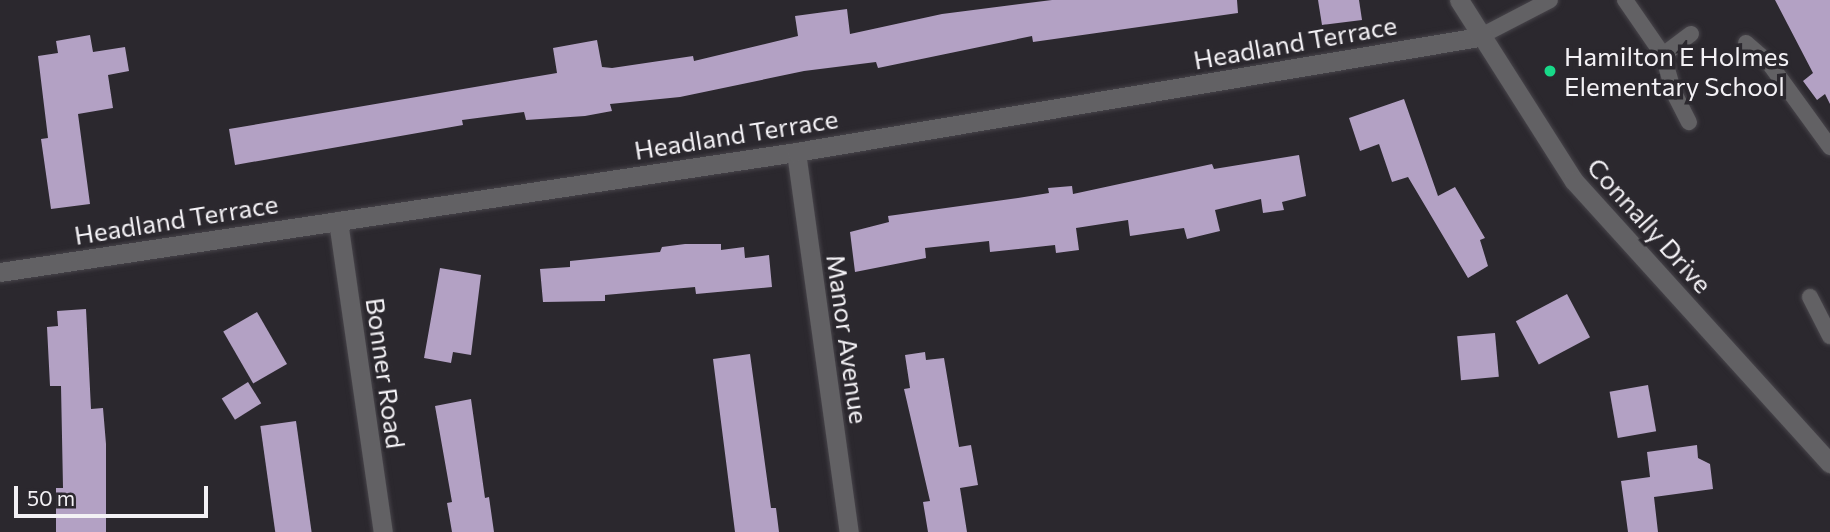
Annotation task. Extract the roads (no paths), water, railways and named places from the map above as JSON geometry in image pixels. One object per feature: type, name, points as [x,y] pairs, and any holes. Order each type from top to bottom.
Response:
[{"type":"street","name":"Connally Drive","points":[[1459,0],[1479,37],[1574,181],[1830,463]]},
{"type":"street","name":"Headland Terrace","points":[[0,272],[796,152],[1479,37]]},
{"type":"street","name":"Manor Avenue","points":[[796,152],[849,532]]},
{"type":"street","name":"Bonner Road","points":[[338,221],[383,532]]},
{"type":"lane","points":[[1479,37],[1550,0]]},
{"type":"lane","points":[[1625,0],[1663,55],[1673,91],[1689,122]]},
{"type":"lane","points":[[1663,55],[1691,34]]},
{"type":"lane","points":[[1746,43],[1769,63],[1830,147]]},
{"type":"lane","points":[[1810,297],[1830,336]]},
{"type":"place","name":"Hamilton E Holmes Elementary School","points":[[1550,71]]}]
